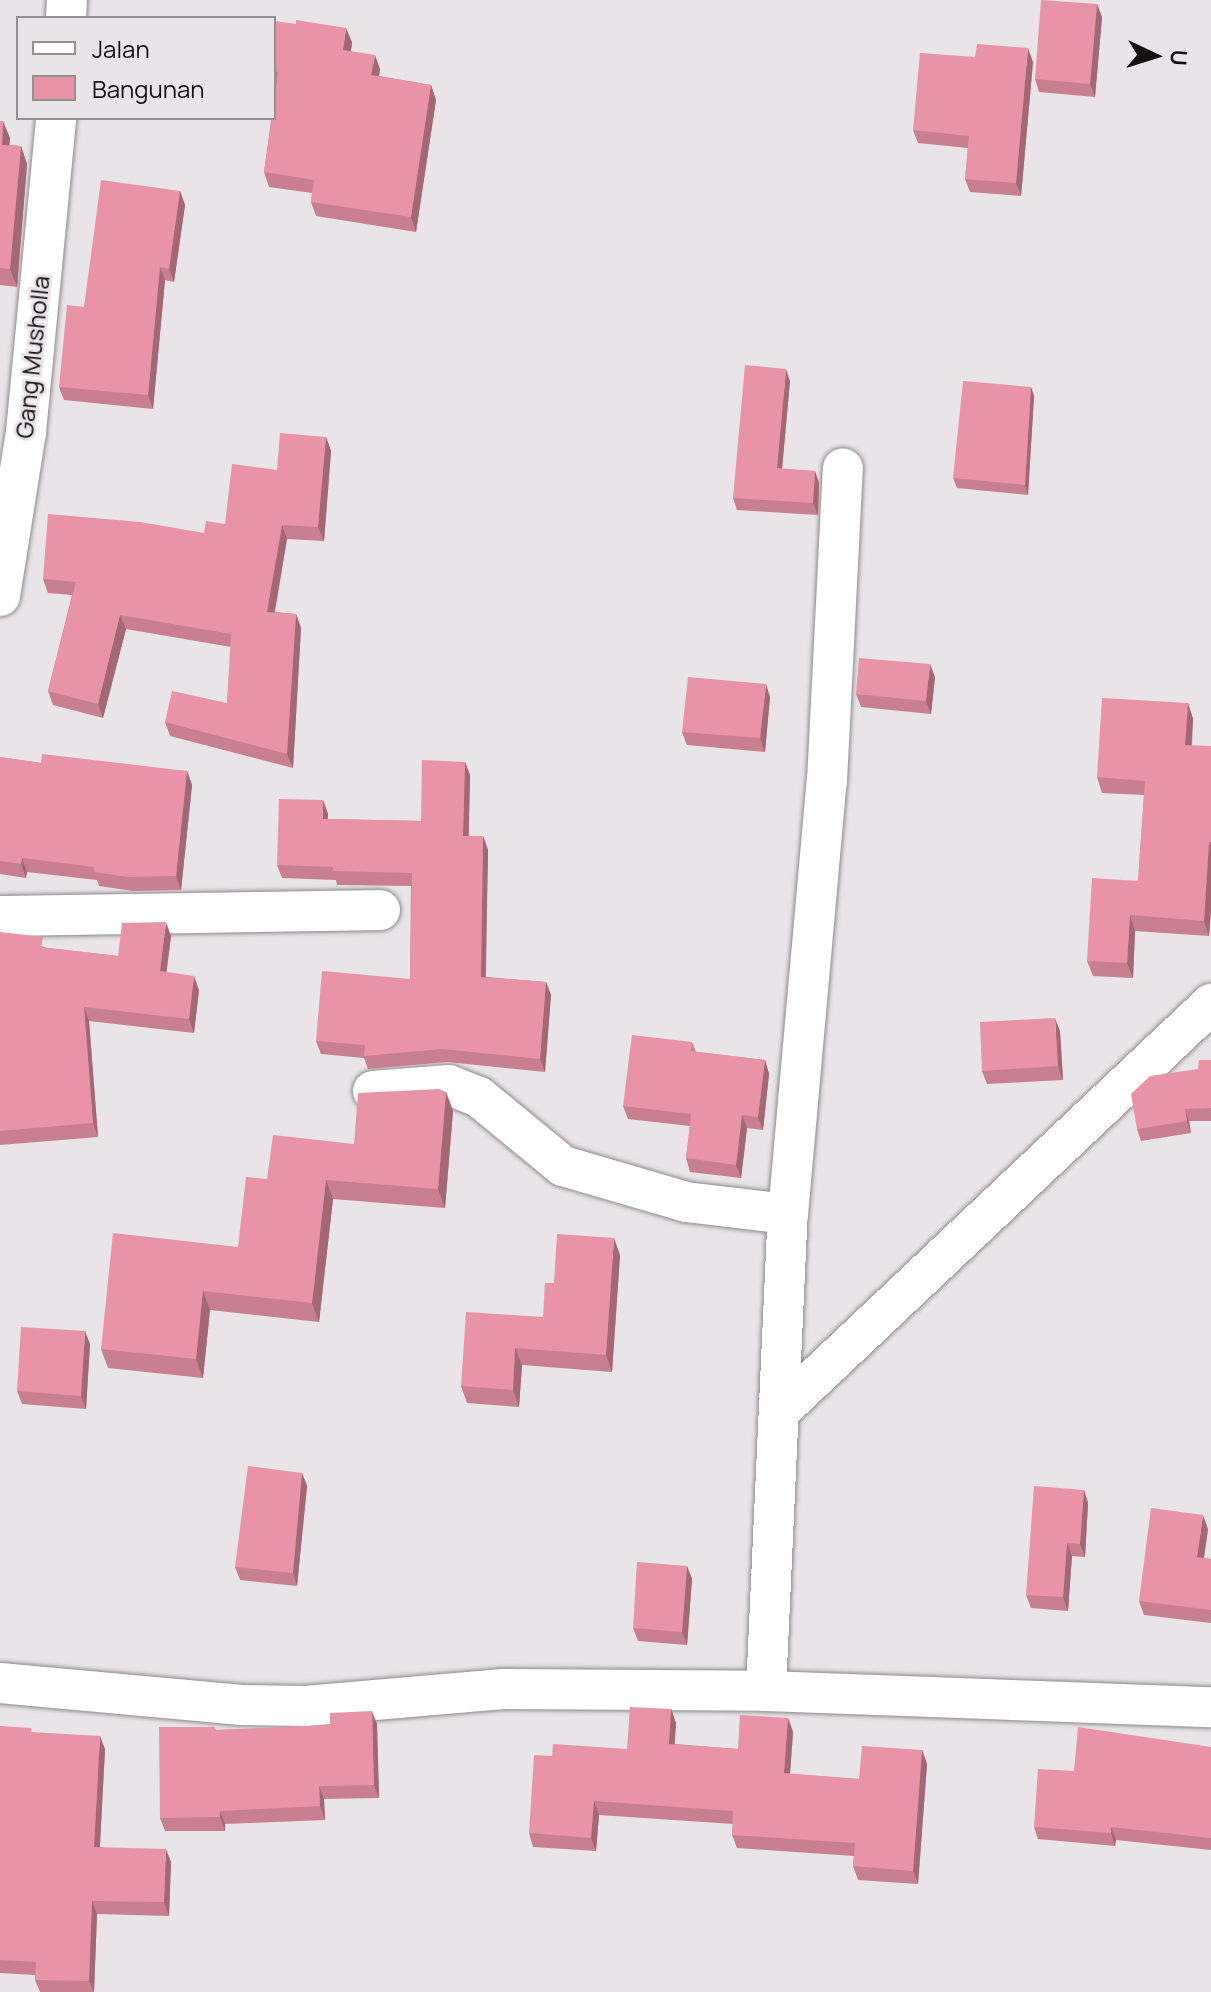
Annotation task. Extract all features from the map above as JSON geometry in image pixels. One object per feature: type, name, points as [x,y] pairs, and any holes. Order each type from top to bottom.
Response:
[{"type":"street","name":"Gang Musholla","points":[[0,596],[26,432],[56,120]]},
{"type":"street","points":[[766,1691],[788,1214],[827,781],[843,468]]},
{"type":"street","points":[[0,916],[380,910]]},
{"type":"street","points":[[780,1411],[1211,1004]]},
{"type":"street","points":[[373,1091],[449,1085],[479,1097],[563,1166],[686,1202],[788,1214]]},
{"type":"street","points":[[0,1683],[242,1705],[305,1706],[503,1689],[766,1691],[1211,1707]]},
{"type":"building","points":[[1041,0],[1097,4],[1090,84],[1035,79]]},
{"type":"building","points":[[296,20],[346,28],[343,50],[375,55],[371,75],[431,85],[411,217],[311,202],[314,180],[264,172],[272,120],[276,120],[276,21],[296,24]]},
{"type":"building","points":[[977,44],[1028,48],[1016,183],[965,179],[969,136],[913,130],[920,53],[975,57]]},
{"type":"building","points":[[0,121],[3,121],[2,145],[21,146],[10,269],[0,268]]},
{"type":"building","points":[[101,180],[180,191],[169,269],[160,267],[148,395],[59,387],[67,305],[84,307]]},
{"type":"building","points":[[745,365],[786,369],[777,468],[815,471],[813,503],[733,498]]},
{"type":"building","points":[[963,381],[1031,387],[1025,485],[953,478]]},
{"type":"building","points":[[280,433],[326,437],[318,527],[282,525],[267,612],[296,614],[287,754],[165,722],[172,691],[227,703],[231,634],[120,615],[98,704],[48,691],[76,582],[43,579],[48,514],[140,522],[204,533],[206,521],[225,524],[232,464],[277,470]]},
{"type":"building","points":[[859,658],[930,664],[926,701],[856,694]]},
{"type":"building","points":[[688,677],[766,684],[760,738],[682,732]]},
{"type":"building","points":[[1102,698],[1188,703],[1185,745],[1211,746],[1211,842],[1204,921],[1130,915],[1127,963],[1087,961],[1092,878],[1138,881],[1145,781],[1097,777]]},
{"type":"building","points":[[42,754],[187,771],[176,876],[128,877],[94,872],[94,867],[22,858],[21,864],[0,861],[0,757],[41,763]]},
{"type":"building","points":[[422,760],[465,762],[463,836],[483,836],[481,977],[546,982],[540,1059],[442,1049],[364,1056],[365,1045],[316,1041],[322,971],[410,979],[412,873],[333,871],[333,867],[277,865],[279,799],[323,800],[323,819],[421,821]]},
{"type":"building","points":[[166,922],[160,971],[194,976],[189,1019],[84,1007],[93,1123],[0,1131],[0,932],[43,937],[41,947],[118,956],[122,923]]},
{"type":"building","points":[[1055,1018],[1058,1066],[982,1071],[980,1022]]},
{"type":"building","points":[[632,1035],[692,1042],[691,1051],[765,1060],[758,1117],[742,1115],[736,1165],[686,1158],[691,1114],[623,1106]]},
{"type":"building","points":[[1199,1060],[1211,1060],[1211,1108],[1185,1109],[1187,1121],[1137,1129],[1131,1094],[1150,1076],[1198,1069]]},
{"type":"building","points":[[439,1089],[446,1092],[438,1189],[326,1180],[312,1303],[203,1291],[196,1359],[101,1349],[113,1233],[238,1247],[246,1177],[267,1179],[273,1135],[354,1144],[358,1093]]},
{"type":"building","points":[[557,1234],[614,1238],[606,1355],[515,1348],[513,1390],[461,1386],[466,1312],[543,1317],[545,1283],[554,1283]]},
{"type":"building","points":[[21,1327],[85,1331],[81,1396],[17,1391]]},
{"type":"building","points":[[248,1466],[302,1473],[293,1573],[235,1567]]},
{"type":"building","points":[[1034,1486],[1084,1490],[1080,1544],[1067,1543],[1063,1597],[1026,1595]]},
{"type":"building","points":[[1151,1508],[1203,1515],[1197,1557],[1211,1559],[1211,1610],[1139,1601]]},
{"type":"building","points":[[637,1562],[687,1566],[682,1632],[633,1628]]},
{"type":"building","points":[[630,1707],[671,1709],[669,1744],[738,1749],[740,1715],[788,1718],[784,1773],[859,1779],[862,1746],[922,1750],[913,1871],[853,1866],[855,1843],[732,1835],[733,1811],[594,1801],[591,1838],[529,1833],[534,1755],[552,1756],[553,1744],[627,1749]]},
{"type":"building","points":[[372,1711],[374,1785],[319,1786],[320,1806],[220,1811],[220,1817],[160,1818],[159,1727],[214,1727],[215,1730],[330,1725],[330,1713]]},
{"type":"building","points":[[0,1726],[31,1728],[31,1732],[100,1736],[94,1847],[166,1849],[164,1902],[92,1901],[89,1981],[35,1980],[36,1962],[0,1960]]},
{"type":"building","points":[[1078,1727],[1211,1747],[1211,1838],[1111,1827],[1111,1833],[1034,1827],[1038,1769],[1074,1771]]}]
